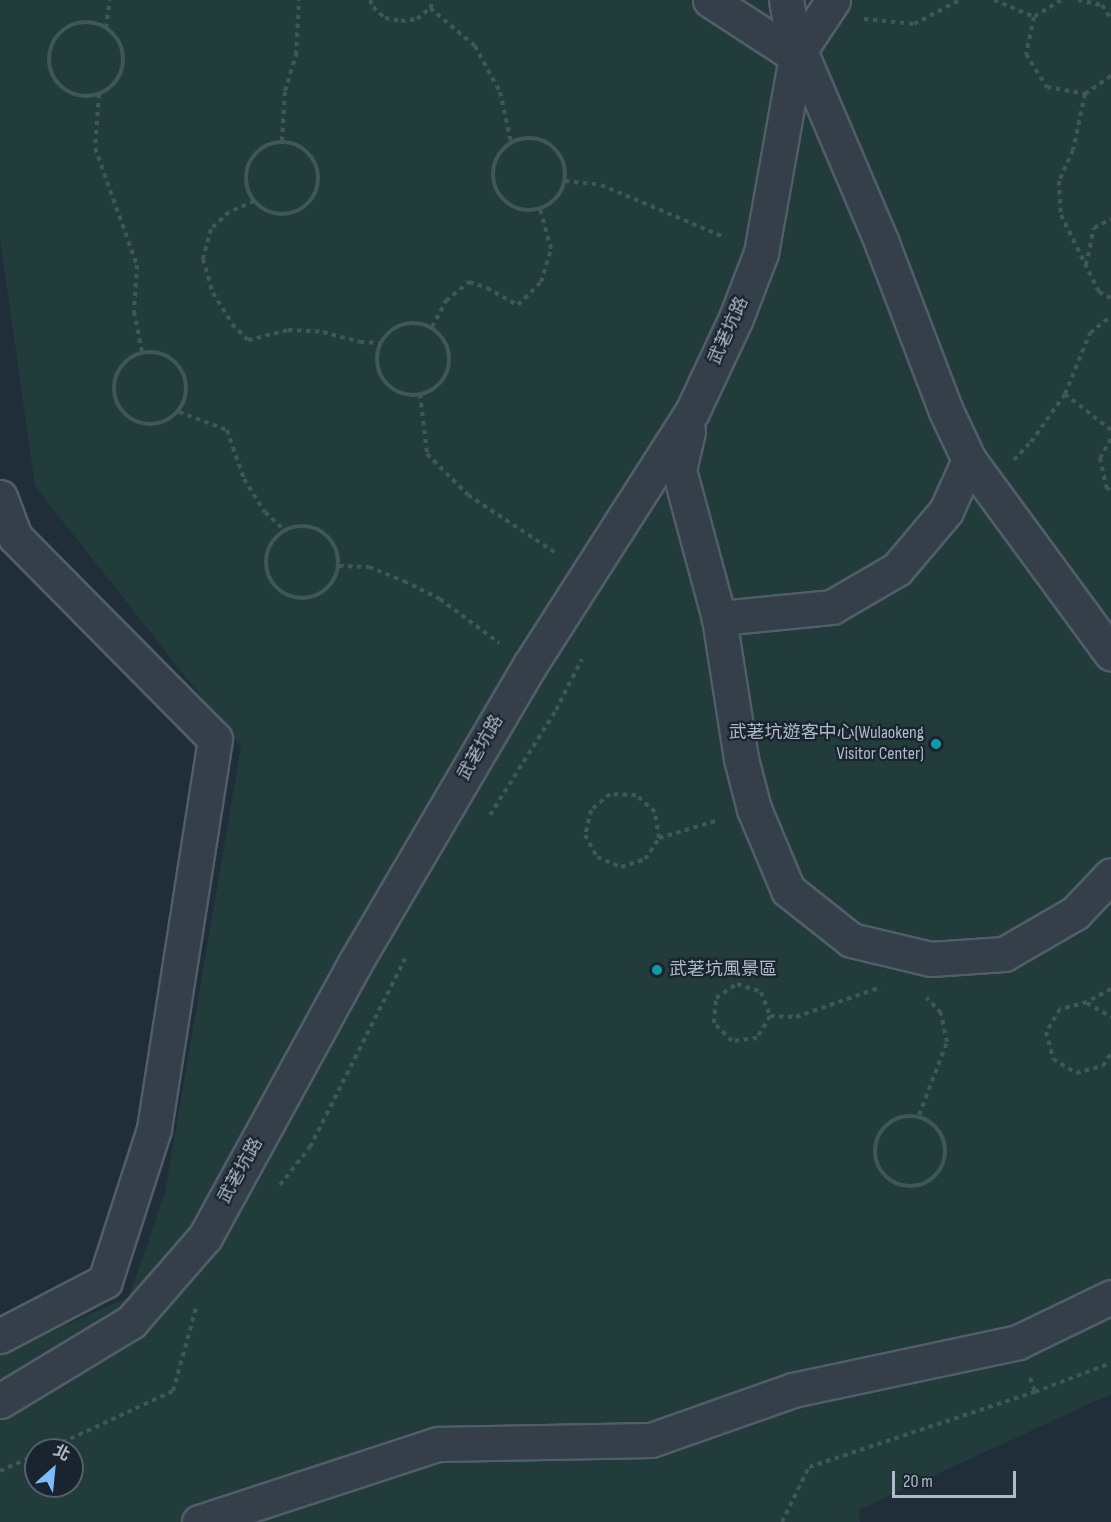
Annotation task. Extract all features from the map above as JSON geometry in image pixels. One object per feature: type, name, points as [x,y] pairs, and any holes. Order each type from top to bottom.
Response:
[{"type":"street","points":[[710,0],[796,56]]},
{"type":"street","name":"武荖坑路","points":[[0,1401],[131,1322],[205,1237],[355,963],[530,665],[692,412],[736,318],[761,253],[796,56],[786,0]]},
{"type":"street","points":[[796,56],[833,0]]},
{"type":"street","points":[[796,56],[801,51],[881,241],[945,409],[978,473],[1111,653]]},
{"type":"street","points":[[692,412],[679,470],[719,618],[741,759],[754,809],[788,890],[851,940],[931,958],[1004,954],[1075,913],[1111,875]]},
{"type":"street","points":[[719,618],[832,607],[897,569],[978,473]]},
{"type":"street","points":[[0,497],[15,537],[215,739],[154,1129],[105,1281],[0,1336]]},
{"type":"street","points":[[199,1522],[438,1444],[651,1440],[793,1390],[1018,1342],[1111,1297]]},
{"type":"path","points":[[106,28],[111,0]]},
{"type":"path","points":[[282,141],[285,90],[296,54],[299,0]]},
{"type":"path","points":[[370,0],[373,7],[385,18],[401,21],[417,19],[430,8],[434,0]]},
{"type":"path","points":[[862,19],[914,24],[960,0]]},
{"type":"path","points":[[994,0],[1034,17]]},
{"type":"path","points":[[1061,0],[1034,17],[1026,54],[1047,87],[1085,94]]},
{"type":"path","points":[[1078,0],[1102,5],[1111,19]]},
{"type":"path","points":[[430,8],[475,46],[500,92],[511,142]]},
{"type":"path","points":[[90,22],[106,28],[117,39],[123,55],[121,71],[112,85],[99,94],[82,96],[66,91],[55,79],[49,64],[50,48],[59,33],[73,24],[90,22]]},
{"type":"path","points":[[1111,76],[1085,94],[1073,150],[1059,181],[1061,215],[1100,292],[1111,298]]},
{"type":"path","points":[[99,94],[95,148],[137,265],[134,312],[142,352]]},
{"type":"path","points":[[531,138],[550,144],[559,154],[564,167],[565,181],[560,193],[551,203],[540,209],[522,210],[506,202],[495,188],[492,171],[498,154],[511,142],[531,138]]},
{"type":"path","points":[[282,141],[298,145],[311,155],[319,178],[319,187],[312,202],[299,212],[283,215],[267,212],[254,201],[246,187],[246,170],[254,155],[266,145],[282,141]]},
{"type":"path","points":[[565,181],[601,185],[761,253]]},
{"type":"path","points":[[254,201],[229,212],[211,229],[203,259],[213,293],[232,324],[248,340],[288,330],[322,332],[360,342],[380,343]]},
{"type":"path","points":[[432,327],[446,301],[469,282],[488,288],[518,305],[541,282],[551,249],[540,209]]},
{"type":"path","points":[[1085,266],[1094,228],[1111,219]]},
{"type":"path","points":[[978,473],[1031,442],[1065,394],[1090,333],[1111,316]]},
{"type":"path","points":[[417,322],[432,327],[447,346],[450,358],[442,382],[432,390],[420,394],[404,394],[390,387],[379,374],[376,358],[380,343],[389,330],[402,323],[417,322]]},
{"type":"path","points":[[142,352],[159,353],[175,362],[184,376],[186,394],[179,412],[166,421],[148,425],[131,420],[118,408],[113,391],[115,374],[126,360],[142,352]]},
{"type":"path","points":[[420,394],[427,454],[468,495],[589,576]]},
{"type":"path","points":[[1065,394],[1111,430]]},
{"type":"path","points":[[179,412],[227,430],[244,479],[265,512],[284,530]]},
{"type":"path","points":[[1111,440],[1100,458],[1106,487],[1111,491]]},
{"type":"path","points":[[297,525],[310,526],[332,540],[338,553],[339,566],[332,584],[317,596],[299,598],[282,592],[269,579],[265,561],[271,543],[284,530],[297,525]]},
{"type":"path","points":[[339,566],[369,567],[440,599],[530,665]]},
{"type":"path","points":[[659,838],[655,812],[636,795],[610,794],[591,810],[585,835],[597,857],[621,867],[645,859],[659,838],[754,809]]},
{"type":"path","points":[[770,1016],[796,1017],[840,1003],[904,976],[931,958]]},
{"type":"path","points":[[919,1115],[947,1041],[941,1013],[919,988],[931,958]]},
{"type":"path","points":[[737,984],[753,989],[761,992],[770,1016],[757,1038],[732,1041],[714,1023],[716,998],[737,984]]},
{"type":"path","points":[[1111,988],[1087,1002],[1060,1009],[1046,1032],[1053,1059],[1076,1073],[1103,1066],[1111,1053]]},
{"type":"path","points":[[1087,1002],[1111,1017]]},
{"type":"path","points":[[919,1115],[940,1130],[946,1154],[936,1177],[913,1187],[889,1180],[874,1160],[876,1136],[894,1117],[919,1115]]},
{"type":"path","points":[[782,1522],[809,1467],[1035,1392],[1111,1363]]},
{"type":"path","points":[[0,1471],[24,1460]]},
{"type":"green space","name":"武荖坑風景區","points":[[0,0],[1111,0],[1111,1394],[859,1510],[860,1522],[0,1522],[0,1354],[129,1297],[165,1193],[241,747],[35,486],[0,238]]},
{"type":"place","name":"武荖坑遊客中心(Wulaokeng Visitor Center)","points":[[936,744]]},
{"type":"place","name":"武荖坑風景區","points":[[657,970]]}]
